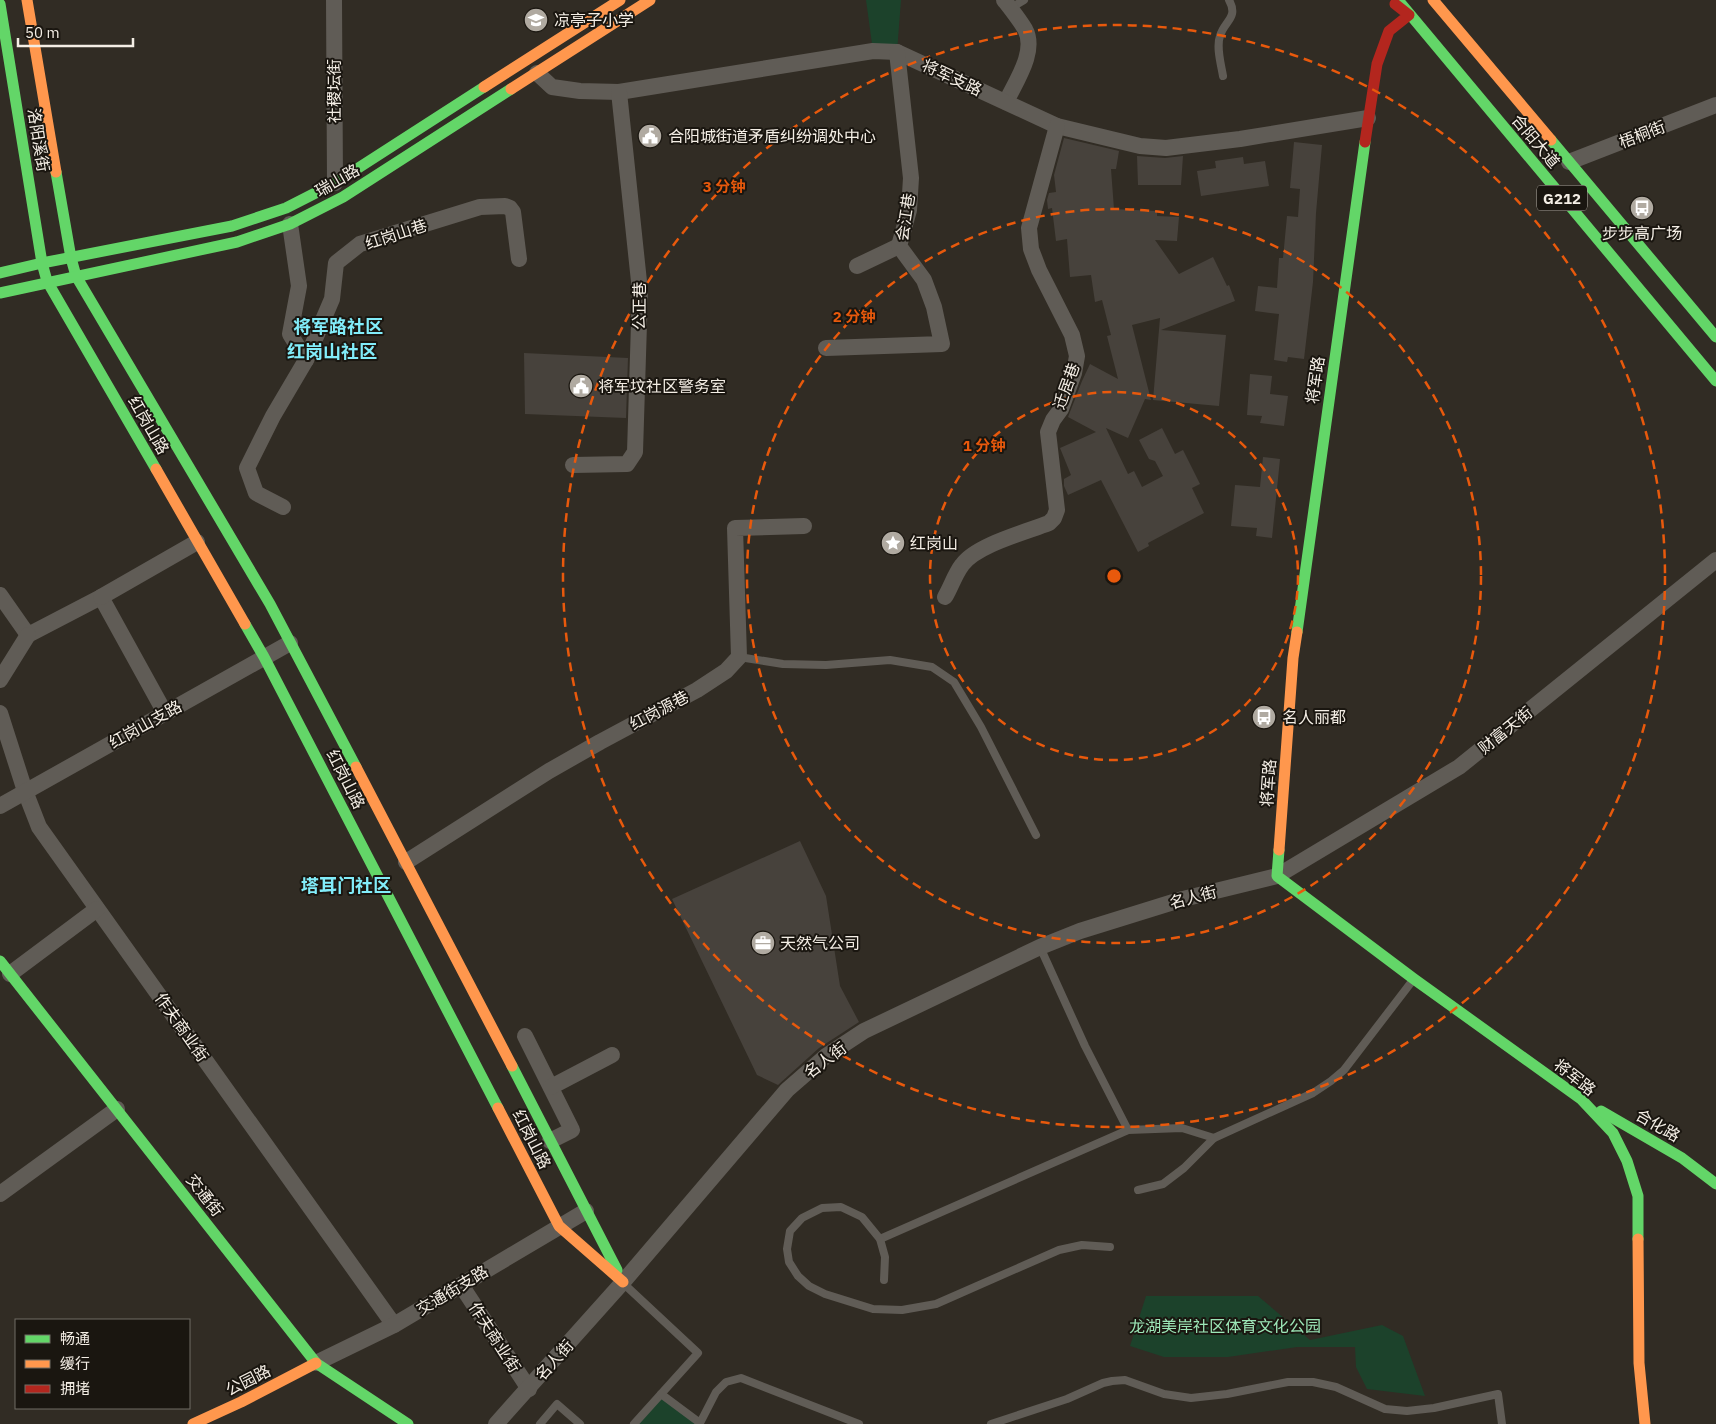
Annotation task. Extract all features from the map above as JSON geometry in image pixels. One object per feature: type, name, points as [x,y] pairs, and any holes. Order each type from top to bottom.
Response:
[{"type":"main road","name":"洛阳溪街","points":[[27,0],[71,258],[76,276]]},
{"type":"main road","name":"瑞山路","points":[[0,272],[232,226],[286,208],[335,183],[620,0]]},
{"type":"main road","name":"瑞山路","points":[[0,292],[237,242],[290,224],[342,197],[650,0]]},
{"type":"main road","points":[[1390,0],[1409,14]]},
{"type":"main road","name":"G212","points":[[1398,0],[1409,14]]},
{"type":"main road","name":"合阳大道","points":[[1433,0],[1716,336]]},
{"type":"main road","name":"洛阳溪街","points":[[0,4],[3,37],[42,263],[47,282]]},
{"type":"main road","name":"将军路","points":[[1409,14],[1389,31],[1377,64],[1368,118],[1293,658],[1277,876],[1414,979],[1580,1099],[1613,1132],[1627,1161],[1638,1196],[1640,1363],[1645,1424]]},
{"type":"main road","name":"合阳大道","points":[[1409,14],[1716,381]]},
{"type":"main road","name":"红岗山路","points":[[76,276],[270,604],[623,1282]]},
{"type":"main road","name":"红岗山路","points":[[47,282],[264,657],[559,1226],[623,1282]]},
{"type":"main road","name":"交通街","points":[[5,968],[316,1363],[403,1423]]},
{"type":"main road","name":"合化路","points":[[1580,1099],[1682,1158],[1716,1184]]},
{"type":"main road","name":"公园路","points":[[194,1424],[316,1363]]},
{"type":"street","name":"社稷坛街","points":[[334,0],[335,183]]},
{"type":"street","points":[[1006,102],[1028,52],[1029,42],[1013,3]]},
{"type":"street","name":"将军支路","points":[[537,73],[552,87],[580,91],[619,92],[873,51],[896,52],[1057,126],[1140,146],[1166,148],[1240,139],[1368,118]]},
{"type":"street","name":"会江巷","points":[[826,348],[942,344],[934,307],[924,280],[899,246],[909,210],[911,178],[896,52]]},
{"type":"street","name":"公正巷","points":[[574,465],[627,464],[635,452],[640,292],[619,92]]},
{"type":"street","name":"梧桐街","points":[[1569,162],[1716,105]]},
{"type":"street","name":"迁居巷","points":[[946,596],[962,565],[974,554],[996,543],[1049,523],[1054,518],[1057,510],[1048,432],[1053,420],[1061,409],[1074,373],[1077,356],[1072,335],[1030,249],[1029,228],[1057,126]]},
{"type":"street","name":"红岗山巷","points":[[283,507],[256,493],[247,468],[273,416],[306,360],[332,299],[336,263],[360,244],[480,207],[505,206],[513,212],[519,259]]},
{"type":"street","points":[[290,224],[299,286],[290,334],[306,360]]},
{"type":"street","points":[[857,266],[899,246]]},
{"type":"street","points":[[739,656],[735,528],[804,526]]},
{"type":"street","points":[[0,680],[28,635],[101,597],[197,542]]},
{"type":"street","name":"财富天街","points":[[1277,876],[1459,767],[1716,560]]},
{"type":"street","points":[[0,595],[28,635]]},
{"type":"street","points":[[101,597],[165,713]]},
{"type":"street","name":"红岗山支路","points":[[0,806],[290,644]]},
{"type":"street","name":"红岗源巷","points":[[406,862],[549,771],[697,690],[726,671],[739,656]]},
{"type":"street","name":"作夫商业街","points":[[0,713],[25,791],[40,827],[394,1325]]},
{"type":"street","name":"名人街","points":[[496,1424],[623,1282],[787,1090],[826,1056],[864,1031],[1040,947],[1080,931],[1183,899],[1277,876]]},
{"type":"street","points":[[5,968],[98,909]]},
{"type":"street","points":[[525,1036],[572,1130],[550,1141]]},
{"type":"street","points":[[550,1087],[612,1055]]},
{"type":"street","points":[[0,1194],[116,1109]]},
{"type":"street","name":"交通街支路","points":[[316,1363],[394,1325],[586,1211]]},
{"type":"street","name":"作夫商业街","points":[[460,1285],[528,1389]]},
{"type":"lane","points":[[1223,76],[1219,44],[1220,36],[1233,12],[1229,0]]},
{"type":"lane","points":[[739,656],[783,664],[826,665],[890,660],[932,667],[954,682],[981,727],[1036,834]]},
{"type":"lane","points":[[1040,947],[1084,1046],[1128,1130]]},
{"type":"lane","points":[[1138,1190],[1163,1184],[1184,1168],[1214,1138],[1313,1094],[1331,1081],[1344,1070],[1414,979]]},
{"type":"lane","points":[[880,1239],[1128,1130],[1182,1128],[1214,1138]]},
{"type":"lane","points":[[884,1280],[885,1257],[880,1239],[862,1217],[841,1208],[822,1208],[802,1218],[790,1231],[787,1249],[789,1262],[798,1276],[809,1286],[824,1294],[873,1309],[902,1310],[936,1304],[1059,1250],[1082,1244],[1110,1247]]},
{"type":"lane","name":"红岗山路","points":[[623,1282],[698,1353],[661,1394]]},
{"type":"lane","points":[[634,1424],[661,1394],[700,1423],[716,1392],[726,1382],[741,1378],[859,1424]]},
{"type":"lane","points":[[991,1424],[1067,1399],[1103,1383],[1125,1380],[1164,1394],[1191,1398],[1227,1394],[1288,1382],[1313,1382],[1336,1387],[1385,1409],[1407,1411],[1434,1408],[1498,1394],[1502,1424]]},
{"type":"lane","points":[[540,1424],[557,1404],[580,1424]]},
{"type":"green space","points":[[866,0],[901,0],[897,52],[873,51]]},
{"type":"green space","name":"龙湖美岸社区体育文化公园","points":[[1146,1296],[1258,1296],[1310,1340],[1382,1325],[1403,1336],[1425,1396],[1367,1389],[1356,1367],[1355,1347],[1297,1347],[1228,1357],[1164,1357],[1130,1346]]},
{"type":"green space","points":[[661,1394],[702,1424],[634,1424]]},
{"type":"building","points":[[1064,138],[1119,151],[1116,169],[1111,169],[1114,209],[1157,211],[1157,216],[1179,217],[1177,241],[1155,240],[1179,274],[1213,257],[1227,286],[1229,285],[1235,301],[1161,330],[1226,335],[1219,406],[1153,400],[1160,318],[1132,325],[1151,400],[1145,399],[1128,438],[1106,428],[1128,474],[1134,471],[1142,487],[1163,476],[1155,461],[1149,459],[1139,440],[1162,428],[1175,454],[1183,450],[1200,484],[1192,488],[1204,513],[1148,543],[1149,546],[1138,552],[1101,480],[1068,495],[1064,486],[1064,479],[1071,475],[1060,448],[1096,432],[1068,417],[1090,364],[1118,379],[1107,336],[1111,335],[1102,300],[1095,302],[1091,275],[1070,277],[1067,239],[1056,241],[1052,208],[1048,209],[1047,200],[1049,193],[1056,192],[1054,175]]},
{"type":"building","points":[[1294,142],[1322,145],[1316,213],[1313,282],[1304,359],[1288,357],[1287,362],[1274,360],[1279,314],[1255,311],[1258,286],[1277,288],[1279,258],[1283,258],[1287,216],[1298,217],[1300,189],[1290,188]]},
{"type":"building","points":[[1137,156],[1165,158],[1183,156],[1181,185],[1138,185]]},
{"type":"building","points":[[1243,157],[1244,164],[1265,161],[1269,186],[1201,196],[1197,171],[1216,168],[1215,161]]},
{"type":"building","name":"将军坟社区警务室","points":[[524,353],[628,358],[626,418],[525,414]]},
{"type":"building","points":[[1250,374],[1272,376],[1270,394],[1288,396],[1284,426],[1260,423],[1262,416],[1247,415]]},
{"type":"building","points":[[1263,457],[1280,459],[1272,538],[1256,536],[1257,528],[1231,526],[1235,485],[1260,487]]},
{"type":"building","name":"天然气公司","points":[[800,841],[826,896],[840,986],[859,1022],[819,1048],[778,1085],[757,1075],[672,899]]},
{"type":"traffic: fast","points":[[1398,0],[1716,381]]},
{"type":"traffic: fast","points":[[0,4],[42,263],[47,281],[156,469]]},
{"type":"traffic: fast","points":[[0,273],[232,226],[286,208],[335,183],[484,87]]},
{"type":"traffic: fast","points":[[0,293],[237,242],[290,224],[343,197],[511,89]]},
{"type":"traffic: fast","points":[[1551,140],[1716,337]]},
{"type":"traffic: fast","points":[[1297,632],[1365,142]]},
{"type":"traffic: fast","points":[[56,172],[71,258],[76,276],[270,604],[356,767]]},
{"type":"traffic: fast","points":[[245,624],[264,657],[498,1108]]},
{"type":"traffic: fast","points":[[1279,850],[1277,876],[1414,979],[1581,1099],[1613,1133],[1627,1161],[1638,1196],[1638,1239]]},
{"type":"traffic: fast","points":[[0,961],[316,1363],[408,1424]]},
{"type":"traffic: fast","points":[[512,1066],[617,1270]]},
{"type":"traffic: fast","points":[[1601,1111],[1682,1158],[1716,1184]]},
{"type":"traffic: slow","points":[[27,0],[56,172]]},
{"type":"traffic: slow","points":[[484,87],[620,0]]},
{"type":"traffic: slow","points":[[511,89],[650,0]]},
{"type":"traffic: slow","points":[[1433,0],[1551,140]]},
{"type":"traffic: slow","points":[[156,469],[245,624]]},
{"type":"traffic: slow","points":[[1279,850],[1293,658],[1297,632]]},
{"type":"traffic: slow","points":[[356,767],[512,1066]]},
{"type":"traffic: slow","points":[[498,1108],[559,1226],[623,1282]]},
{"type":"traffic: slow","points":[[1638,1239],[1639,1363],[1645,1424]]},
{"type":"traffic: slow","points":[[193,1424],[241,1402],[316,1363]]},
{"type":"traffic: jam","points":[[1365,142],[1377,64],[1389,31],[1409,15],[1395,4]]},
{"type":"place","name":"凉亭子小学","points":[[536,20]]},
{"type":"place","name":"合阳城街道矛盾纠纷调处中心","points":[[650,136]]},
{"type":"place","name":"步步高广场","points":[[1642,208]]},
{"type":"place","name":"将军坟社区警务室","points":[[581,386]]},
{"type":"place","name":"红岗山","points":[[893,543]]},
{"type":"place","name":"名人丽都","points":[[1264,717]]},
{"type":"place","name":"天然气公司","points":[[763,943]]},
{"type":"district","name":"将军路社区","points":[[338,326]]},
{"type":"district","name":"红岗山社区","points":[[332,351]]},
{"type":"district","name":"塔耳门社区","points":[[346,885]]}]
